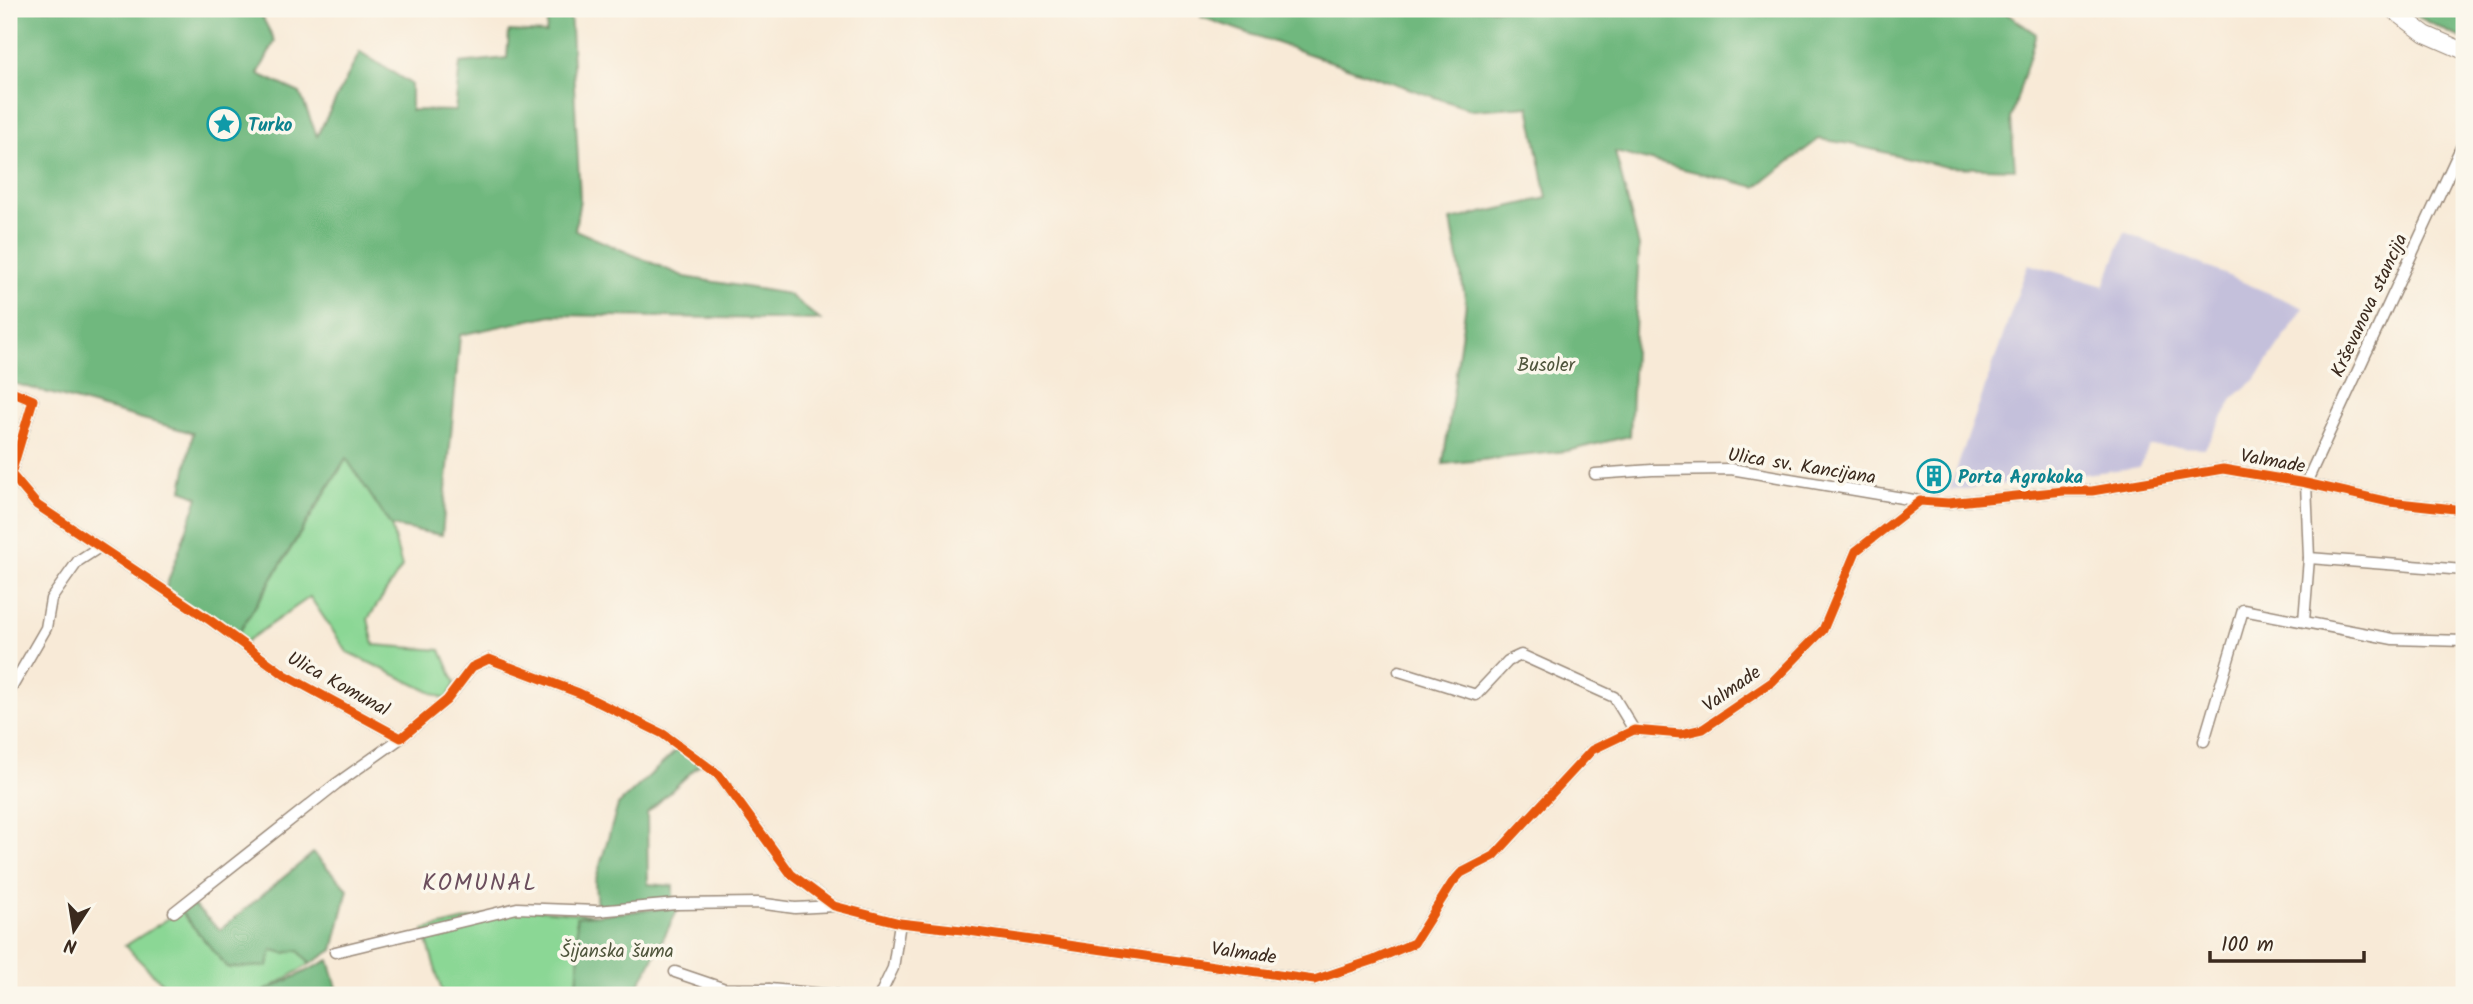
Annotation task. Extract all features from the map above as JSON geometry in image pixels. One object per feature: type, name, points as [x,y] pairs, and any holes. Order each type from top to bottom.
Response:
[{"type":"main road","points":[[2392,9],[2425,33],[2464,51]]},
{"type":"street","name":"Krševanova stancija","points":[[2306,483],[2464,141]]},
{"type":"street","name":"Ulica Komunal","points":[[9,390],[33,400],[11,474],[37,505],[98,548],[200,613],[285,675],[401,738]]},
{"type":"street","name":"Ulica sv. Kancijana","points":[[1595,474],[1731,469],[1920,501]]},
{"type":"street","name":"Valmade","points":[[901,923],[1314,980],[1414,943],[1461,873],[1493,856],[1592,750],[1634,730],[1681,734],[1703,729],[1772,682],[1823,630],[1856,551],[1920,501],[1948,503],[2064,491],[2092,491],[2223,469],[2306,483],[2389,502],[2464,510]]},
{"type":"street","name":"Valmade","points":[[2304,621],[2309,558],[2306,483]]},
{"type":"street","points":[[9,692],[46,628],[51,599],[78,561],[98,548]]},
{"type":"street","points":[[2309,558],[2464,570]]},
{"type":"street","points":[[2204,741],[2243,610],[2393,639],[2464,641]]},
{"type":"street","points":[[1399,671],[1476,695],[1508,661],[1521,655],[1614,697],[1634,730]]},
{"type":"street","name":"Ulica Komunal","points":[[174,912],[345,777],[401,738],[447,700],[472,667],[489,659],[579,693],[663,734],[719,775],[791,874],[834,906]]},
{"type":"street","name":"Ulica Komunal","points":[[335,952],[517,908],[597,911],[676,904],[758,903],[795,908],[834,906],[901,923]]},
{"type":"street","points":[[880,995],[893,968],[901,923]]},
{"type":"street","points":[[675,972],[726,989],[837,995]]},
{"type":"shaded area","points":[[2125,232],[2304,308],[2255,380],[2234,397],[2205,448],[2149,446],[2140,467],[1949,491],[2028,264],[2104,286]]},
{"type":"green space","points":[[9,9],[258,9],[275,41],[258,74],[300,93],[317,136],[360,52],[411,84],[411,110],[455,111],[460,63],[507,58],[509,31],[546,33],[549,9],[570,9],[580,199],[575,230],[685,277],[788,294],[820,320],[552,315],[460,335],[442,535],[391,526],[346,458],[235,639],[165,590],[198,497],[182,490],[193,433],[9,382]]},
{"type":"green space","name":"Busoler","points":[[1204,9],[2000,9],[2036,34],[2011,119],[2015,169],[1946,167],[1819,139],[1756,187],[1615,152],[1639,246],[1630,436],[1567,451],[1443,464],[1466,303],[1451,220],[1547,198],[1529,106],[1472,110],[1201,17]]},
{"type":"green space","points":[[2403,9],[2464,9],[2464,39],[2450,33]]},
{"type":"green space","points":[[347,458],[391,526],[402,567],[368,619],[374,645],[441,650],[455,683],[447,700],[347,652],[310,597],[241,645],[235,639]]},
{"type":"green space","points":[[680,747],[700,764],[647,813],[648,884],[673,886],[673,899],[597,911],[595,882],[618,805]]},
{"type":"green space","points":[[313,853],[348,889],[333,950],[310,964],[298,950],[285,953],[272,950],[268,966],[228,968],[180,911],[193,905],[220,930]]},
{"type":"green space","name":"Šijanska šuma","points":[[679,907],[632,995],[577,995],[579,948],[576,917]]},
{"type":"green space","points":[[517,908],[597,915],[576,918],[579,948],[577,995],[443,995],[424,930]]},
{"type":"green space","points":[[180,911],[228,968],[272,950],[285,953],[298,950],[310,964],[258,995],[174,995],[125,946]]},
{"type":"green space","points":[[329,960],[339,995],[257,995]]},
{"type":"cycle path","points":[[9,390],[33,400],[11,474],[37,505],[211,621],[285,675],[401,738],[447,700],[472,667],[489,659],[579,693],[663,734],[719,775],[791,874],[834,906],[900,923],[1314,980],[1414,943],[1461,873],[1494,856],[1592,750],[1634,730],[1681,734],[1703,729],[1772,682],[1823,630],[1856,551],[1920,501],[1948,503],[2064,491],[2092,491],[2223,469],[2306,483],[2389,502],[2464,510]]},
{"type":"place","name":"Turko","points":[[224,124]]},
{"type":"place","name":"Porta Agrokoka","points":[[1934,476]]},
{"type":"district","name":"KOMUNAL","points":[[480,882]]}]
